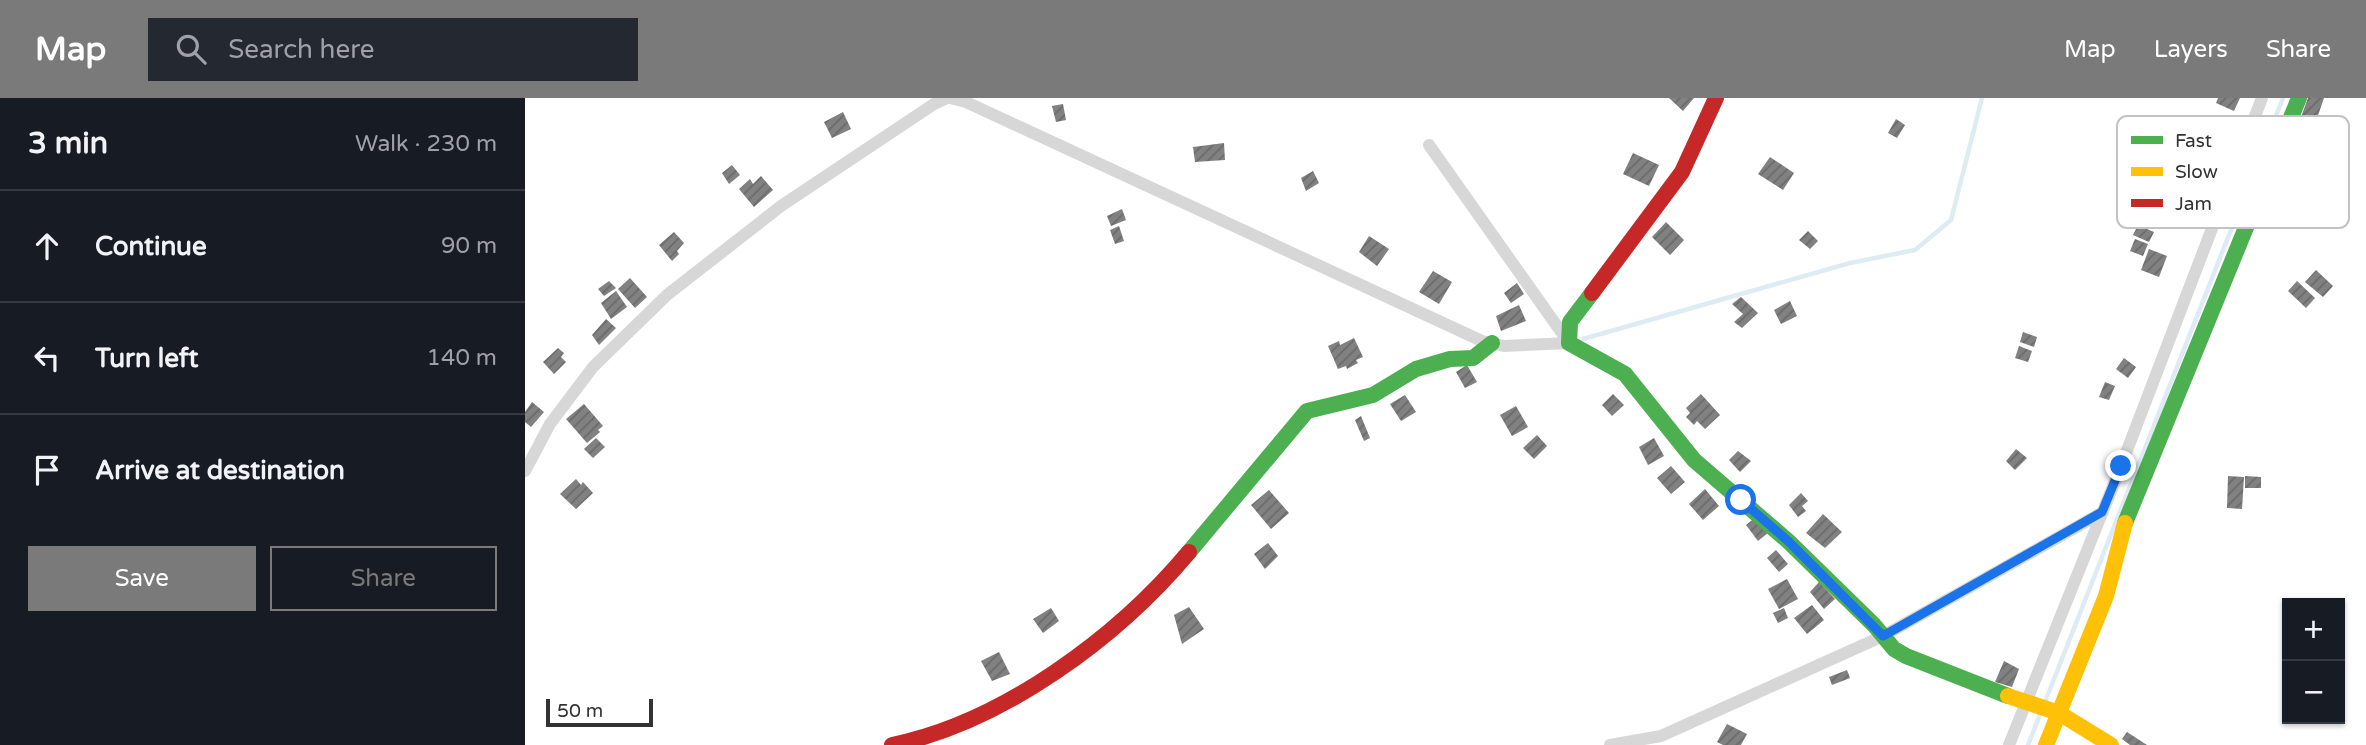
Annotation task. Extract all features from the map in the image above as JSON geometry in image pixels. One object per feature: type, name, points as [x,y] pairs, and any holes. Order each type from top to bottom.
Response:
[{"type":"street","points":[[525,471],[550,424],[593,367],[667,295],[781,206],[934,104],[949,98],[966,103],[1469,335],[1504,346],[1569,343]]},
{"type":"street","points":[[1569,343],[1570,322],[1682,172],[1716,98]]},
{"type":"street","points":[[2255,116],[2262,98]]},
{"type":"street","points":[[2292,116],[2299,98]]},
{"type":"street","points":[[1429,145],[1569,343],[1625,374],[1694,460],[1788,541],[1894,649],[1906,656],[2059,713],[2111,745]]},
{"type":"street","points":[[2009,745],[2028,703],[2212,228]]},
{"type":"street","points":[[2046,745],[2106,596],[2121,532],[2246,228]]},
{"type":"street","points":[[892,745],[922,739],[958,726],[1025,690],[1083,653],[1119,623],[1178,565],[1307,411],[1373,395],[1416,369],[1450,359],[1473,358],[1492,343]]},
{"type":"street","points":[[1610,745],[1661,736],[1883,636],[2102,512]]},
{"type":"building","points":[[1669,98],[1694,98],[1683,111]]},
{"type":"building","points":[[2218,98],[2240,98],[2234,111],[2216,103]]},
{"type":"building","points":[[2308,98],[2324,98],[2318,116],[2301,116]]},
{"type":"building","points":[[1063,104],[1066,120],[1056,122],[1052,106]]},
{"type":"building","points":[[843,112],[851,129],[832,138],[824,122]]},
{"type":"building","points":[[1896,119],[1905,125],[1897,138],[1888,133]]},
{"type":"building","points":[[1224,143],[1225,160],[1195,162],[1193,147]]},
{"type":"building","points":[[1633,153],[1659,165],[1649,186],[1623,174]]},
{"type":"building","points":[[1770,157],[1794,173],[1783,190],[1758,174]]},
{"type":"building","points":[[732,165],[740,175],[729,184],[722,173]]},
{"type":"building","points":[[1313,171],[1319,183],[1306,191],[1301,178]]},
{"type":"building","points":[[761,176],[773,190],[754,207],[739,189],[750,179],[753,184]]},
{"type":"building","points":[[1122,209],[1126,220],[1111,226],[1107,216]]},
{"type":"building","points":[[1666,222],[1684,240],[1670,255],[1652,237]]},
{"type":"building","points":[[1119,226],[1124,241],[1115,244],[1110,230]]},
{"type":"building","points":[[2136,228],[2154,232],[2149,242],[2133,235]]},
{"type":"building","points":[[1808,231],[1818,241],[1810,249],[1799,240]]},
{"type":"building","points":[[674,232],[684,243],[672,261],[659,245]]},
{"type":"building","points":[[1369,236],[1389,249],[1377,266],[1359,252]]},
{"type":"building","points":[[2135,239],[2148,244],[2143,256],[2130,251]]},
{"type":"building","points":[[2149,249],[2167,256],[2159,277],[2141,270]]},
{"type":"building","points":[[2316,270],[2333,286],[2323,297],[2305,282]]},
{"type":"building","points":[[1433,271],[1452,282],[1439,304],[1419,292]]},
{"type":"building","points":[[630,278],[647,297],[635,308],[618,289]]},
{"type":"building","points":[[609,281],[616,288],[604,296],[598,289]]},
{"type":"building","points":[[2297,281],[2315,298],[2306,308],[2288,291]]},
{"type":"building","points":[[1517,283],[1524,294],[1511,303],[1504,293]]},
{"type":"building","points":[[616,291],[627,307],[611,319],[601,303]]},
{"type":"building","points":[[1741,297],[1758,313],[1742,328],[1734,322],[1743,314],[1732,304]]},
{"type":"building","points":[[1790,301],[1797,316],[1781,324],[1774,310]]},
{"type":"building","points":[[1519,305],[1526,321],[1501,331],[1496,316]]},
{"type":"building","points":[[606,319],[616,328],[599,345],[592,335]]},
{"type":"building","points":[[2023,332],[2037,337],[2034,347],[2020,342]]},
{"type":"building","points":[[1354,338],[1363,357],[1347,369],[1346,366],[1338,369],[1328,346],[1339,341],[1340,345]]},
{"type":"building","points":[[2019,346],[2032,351],[2028,362],[2015,358]]},
{"type":"building","points":[[558,348],[564,353],[561,357],[566,362],[554,374],[543,362]]},
{"type":"building","points":[[2124,358],[2136,367],[2128,378],[2116,369]]},
{"type":"building","points":[[1467,365],[1477,382],[1465,388],[1456,372]]},
{"type":"building","points":[[2105,382],[2115,386],[2109,400],[2099,397]]},
{"type":"building","points":[[1613,394],[1624,405],[1612,416],[1602,405]]},
{"type":"building","points":[[1701,394],[1720,415],[1705,429],[1697,421],[1694,425],[1686,417],[1690,413],[1686,408]]},
{"type":"building","points":[[1405,395],[1416,412],[1401,421],[1390,404]]},
{"type":"building","points":[[532,402],[544,412],[531,427],[525,422],[525,412]]},
{"type":"building","points":[[584,404],[603,426],[587,443],[566,419]]},
{"type":"building","points":[[1516,406],[1528,427],[1512,436],[1500,415]]},
{"type":"building","points":[[1361,416],[1370,438],[1364,441],[1355,420]]},
{"type":"building","points":[[1537,435],[1547,446],[1534,459],[1523,448]]},
{"type":"building","points":[[596,438],[605,447],[593,458],[584,449]]},
{"type":"building","points":[[1654,438],[1664,456],[1648,465],[1639,447]]},
{"type":"building","points":[[2016,449],[2027,458],[2015,470],[2006,461]]},
{"type":"building","points":[[1738,451],[1751,461],[1740,472],[1729,460]]},
{"type":"building","points":[[1671,466],[1685,482],[1671,494],[1657,478]]},
{"type":"building","points":[[2228,476],[2244,477],[2242,509],[2227,508]]},
{"type":"building","points":[[2245,476],[2261,477],[2261,488],[2245,488]]},
{"type":"building","points":[[576,479],[581,485],[583,482],[593,493],[576,509],[560,494]]},
{"type":"building","points":[[1705,489],[1719,506],[1703,520],[1689,504]]},
{"type":"building","points":[[1269,490],[1289,513],[1271,529],[1251,505]]},
{"type":"building","points":[[1801,493],[1808,501],[1802,506],[1806,511],[1798,517],[1789,505]]},
{"type":"building","points":[[1823,514],[1842,532],[1825,548],[1806,533]]},
{"type":"building","points":[[1756,517],[1768,533],[1758,541],[1746,525]]},
{"type":"building","points":[[1268,543],[1278,556],[1265,569],[1254,554]]},
{"type":"building","points":[[1776,550],[1788,564],[1779,572],[1767,558]]},
{"type":"building","points":[[1787,579],[1798,599],[1779,609],[1768,589]]},
{"type":"building","points":[[1819,582],[1835,599],[1824,609],[1810,592]]},
{"type":"building","points":[[1812,605],[1824,620],[1807,634],[1794,618]]},
{"type":"building","points":[[1189,607],[1204,629],[1182,644],[1174,615]]},
{"type":"building","points":[[1051,608],[1059,621],[1043,633],[1033,619]]},
{"type":"building","points":[[1784,608],[1788,618],[1778,623],[1773,613]]},
{"type":"building","points":[[999,652],[1010,674],[992,681],[981,661]]},
{"type":"building","points":[[2004,661],[2019,669],[2012,687],[1995,682]]},
{"type":"building","points":[[1847,670],[1850,678],[1832,685],[1829,677]]},
{"type":"building","points":[[1727,724],[1747,734],[1741,745],[1723,745],[1717,742]]},
{"type":"building","points":[[2127,732],[2147,745],[2130,745],[2122,739]]},
{"type":"waterway","points":[[1583,339],[1850,263],[1915,250],[1951,220],[1982,98]]},
{"type":"waterway","points":[[2276,116],[2283,98]]},
{"type":"waterway","points":[[2028,745],[2232,228]]},
{"type":"traffic: fast","points":[[2292,116],[2299,98]]},
{"type":"traffic: fast","points":[[2125,523],[2246,228]]},
{"type":"traffic: fast","points":[[1592,293],[1570,322],[1569,343],[1625,374],[1694,460],[1788,541],[1874,625],[1894,649],[2008,696]]},
{"type":"traffic: fast","points":[[1189,552],[1307,411],[1373,395],[1416,369],[1450,359],[1473,358],[1492,343]]},
{"type":"traffic: slow","points":[[2046,745],[2106,596],[2125,523]]},
{"type":"traffic: slow","points":[[2008,696],[2059,713],[2111,745]]},
{"type":"traffic: jam","points":[[1592,293],[1682,172],[1716,98]]},
{"type":"traffic: jam","points":[[892,745],[933,734],[975,718],[1016,697],[1055,672],[1093,645],[1128,615],[1189,552]]},
{"type":"route","points":[[1741,500],[1788,541],[1883,636],[2102,512],[2121,466]]}]
